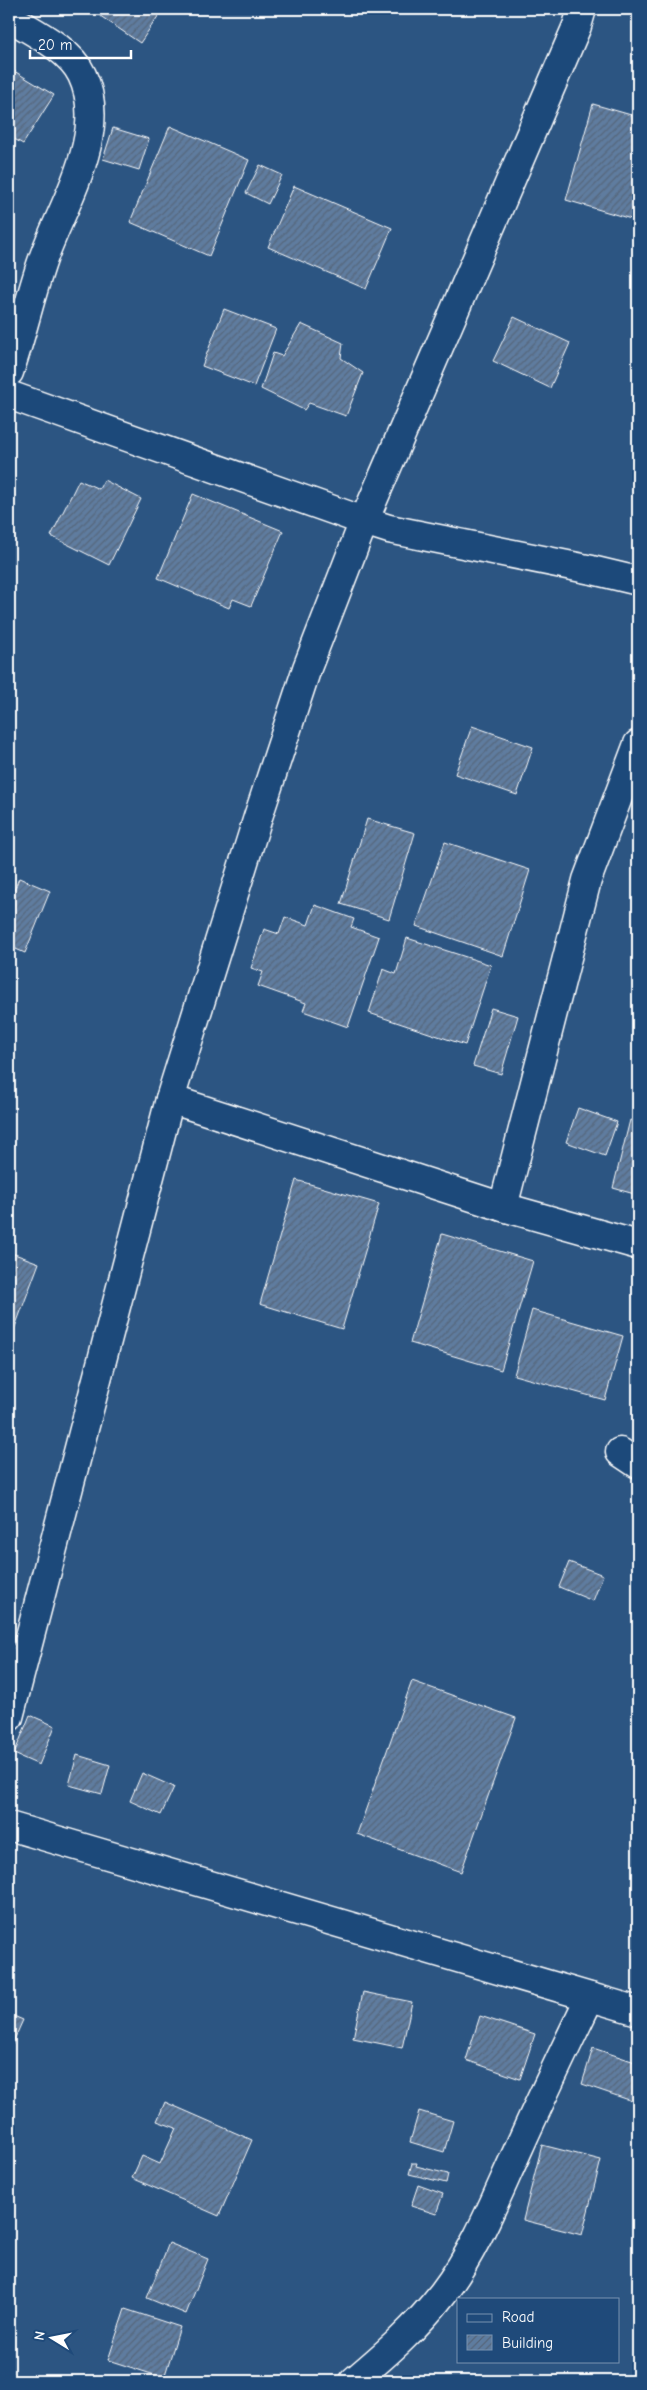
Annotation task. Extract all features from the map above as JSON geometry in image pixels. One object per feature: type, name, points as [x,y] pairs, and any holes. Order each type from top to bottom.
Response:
[{"type":"street","points":[[9,1718],[170,1099],[258,817],[301,687],[364,522],[577,26],[582,9]]},
{"type":"street","points":[[9,17],[59,48],[81,73],[90,96],[85,153],[74,185],[42,260],[9,372]]},
{"type":"street","points":[[9,395],[364,522],[389,529],[638,581]]},
{"type":"street","points":[[504,1206],[587,880],[638,744]]},
{"type":"street","points":[[170,1099],[504,1206],[638,1245]]},
{"type":"street","points":[[9,1826],[638,2011]]},
{"type":"street","points":[[354,2381],[411,2332],[443,2292],[462,2264],[482,2230],[552,2074],[590,1997]]},
{"type":"building","points":[[90,9],[163,9],[140,43]]},
{"type":"building","points":[[9,68],[54,95],[23,144],[9,136]]},
{"type":"building","points":[[593,104],[638,117],[638,221],[566,200]]},
{"type":"building","points":[[170,126],[249,160],[209,256],[130,222]]},
{"type":"building","points":[[113,128],[149,139],[139,170],[103,159]]},
{"type":"building","points":[[260,165],[282,175],[268,204],[246,193]]},
{"type":"building","points":[[294,186],[392,228],[366,289],[268,247]]},
{"type":"building","points":[[224,309],[276,329],[254,386],[202,366]]},
{"type":"building","points":[[514,317],[570,343],[550,388],[493,361]]},
{"type":"building","points":[[301,324],[343,343],[341,358],[363,373],[346,416],[309,403],[304,410],[261,389],[273,353],[282,356]]},
{"type":"building","points":[[79,480],[99,489],[104,480],[141,499],[109,565],[51,536]]},
{"type":"building","points":[[193,494],[283,531],[251,606],[233,599],[229,608],[158,578]]},
{"type":"building","points":[[472,726],[533,747],[517,795],[455,774]]},
{"type":"building","points":[[367,819],[415,833],[389,919],[341,904]]},
{"type":"building","points":[[445,842],[530,870],[503,956],[416,926]]},
{"type":"building","points":[[19,878],[50,891],[25,953],[9,946],[9,903]]},
{"type":"building","points":[[315,905],[354,919],[351,927],[379,937],[348,1027],[303,1011],[306,1003],[258,986],[263,972],[251,968],[264,929],[279,934],[285,917],[308,925]]},
{"type":"building","points":[[407,938],[491,965],[465,1045],[369,1013],[383,969],[396,974]]},
{"type":"building","points":[[491,1008],[518,1016],[501,1074],[473,1066]]},
{"type":"building","points":[[578,1108],[617,1122],[605,1156],[566,1142]]},
{"type":"building","points":[[630,1120],[638,1122],[638,1195],[613,1188]]},
{"type":"building","points":[[296,1180],[379,1204],[342,1329],[260,1304]]},
{"type":"building","points":[[442,1234],[533,1261],[501,1370],[410,1343]]},
{"type":"building","points":[[9,1252],[39,1263],[9,1343]]},
{"type":"building","points":[[532,1310],[623,1336],[605,1400],[514,1375]]},
{"type":"building","points":[[569,1562],[603,1575],[593,1601],[559,1587]]},
{"type":"building","points":[[412,1681],[516,1718],[461,1872],[357,1834]]},
{"type":"building","points":[[30,1715],[55,1726],[39,1765],[14,1754]]},
{"type":"building","points":[[77,1755],[110,1765],[102,1794],[69,1785]]},
{"type":"building","points":[[142,1773],[174,1787],[161,1815],[130,1801]]},
{"type":"building","points":[[363,1992],[412,2002],[402,2048],[353,2038]]},
{"type":"building","points":[[9,2014],[23,2020],[9,2051]]},
{"type":"building","points":[[480,2016],[535,2034],[520,2079],[466,2060]]},
{"type":"building","points":[[593,2048],[638,2063],[638,2103],[582,2084]]},
{"type":"building","points":[[165,2102],[252,2140],[219,2216],[132,2178],[142,2156],[160,2164],[176,2128],[157,2121]]},
{"type":"building","points":[[419,2111],[453,2121],[444,2152],[410,2142]]},
{"type":"building","points":[[542,2145],[601,2160],[582,2235],[523,2220]]},
{"type":"building","points":[[412,2163],[417,2163],[416,2166],[448,2174],[446,2183],[409,2174]]},
{"type":"building","points":[[418,2185],[443,2194],[436,2214],[411,2206]]},
{"type":"building","points":[[169,2243],[208,2259],[186,2314],[147,2298]]},
{"type":"building","points":[[125,2309],[180,2327],[164,2378],[108,2360]]}]
